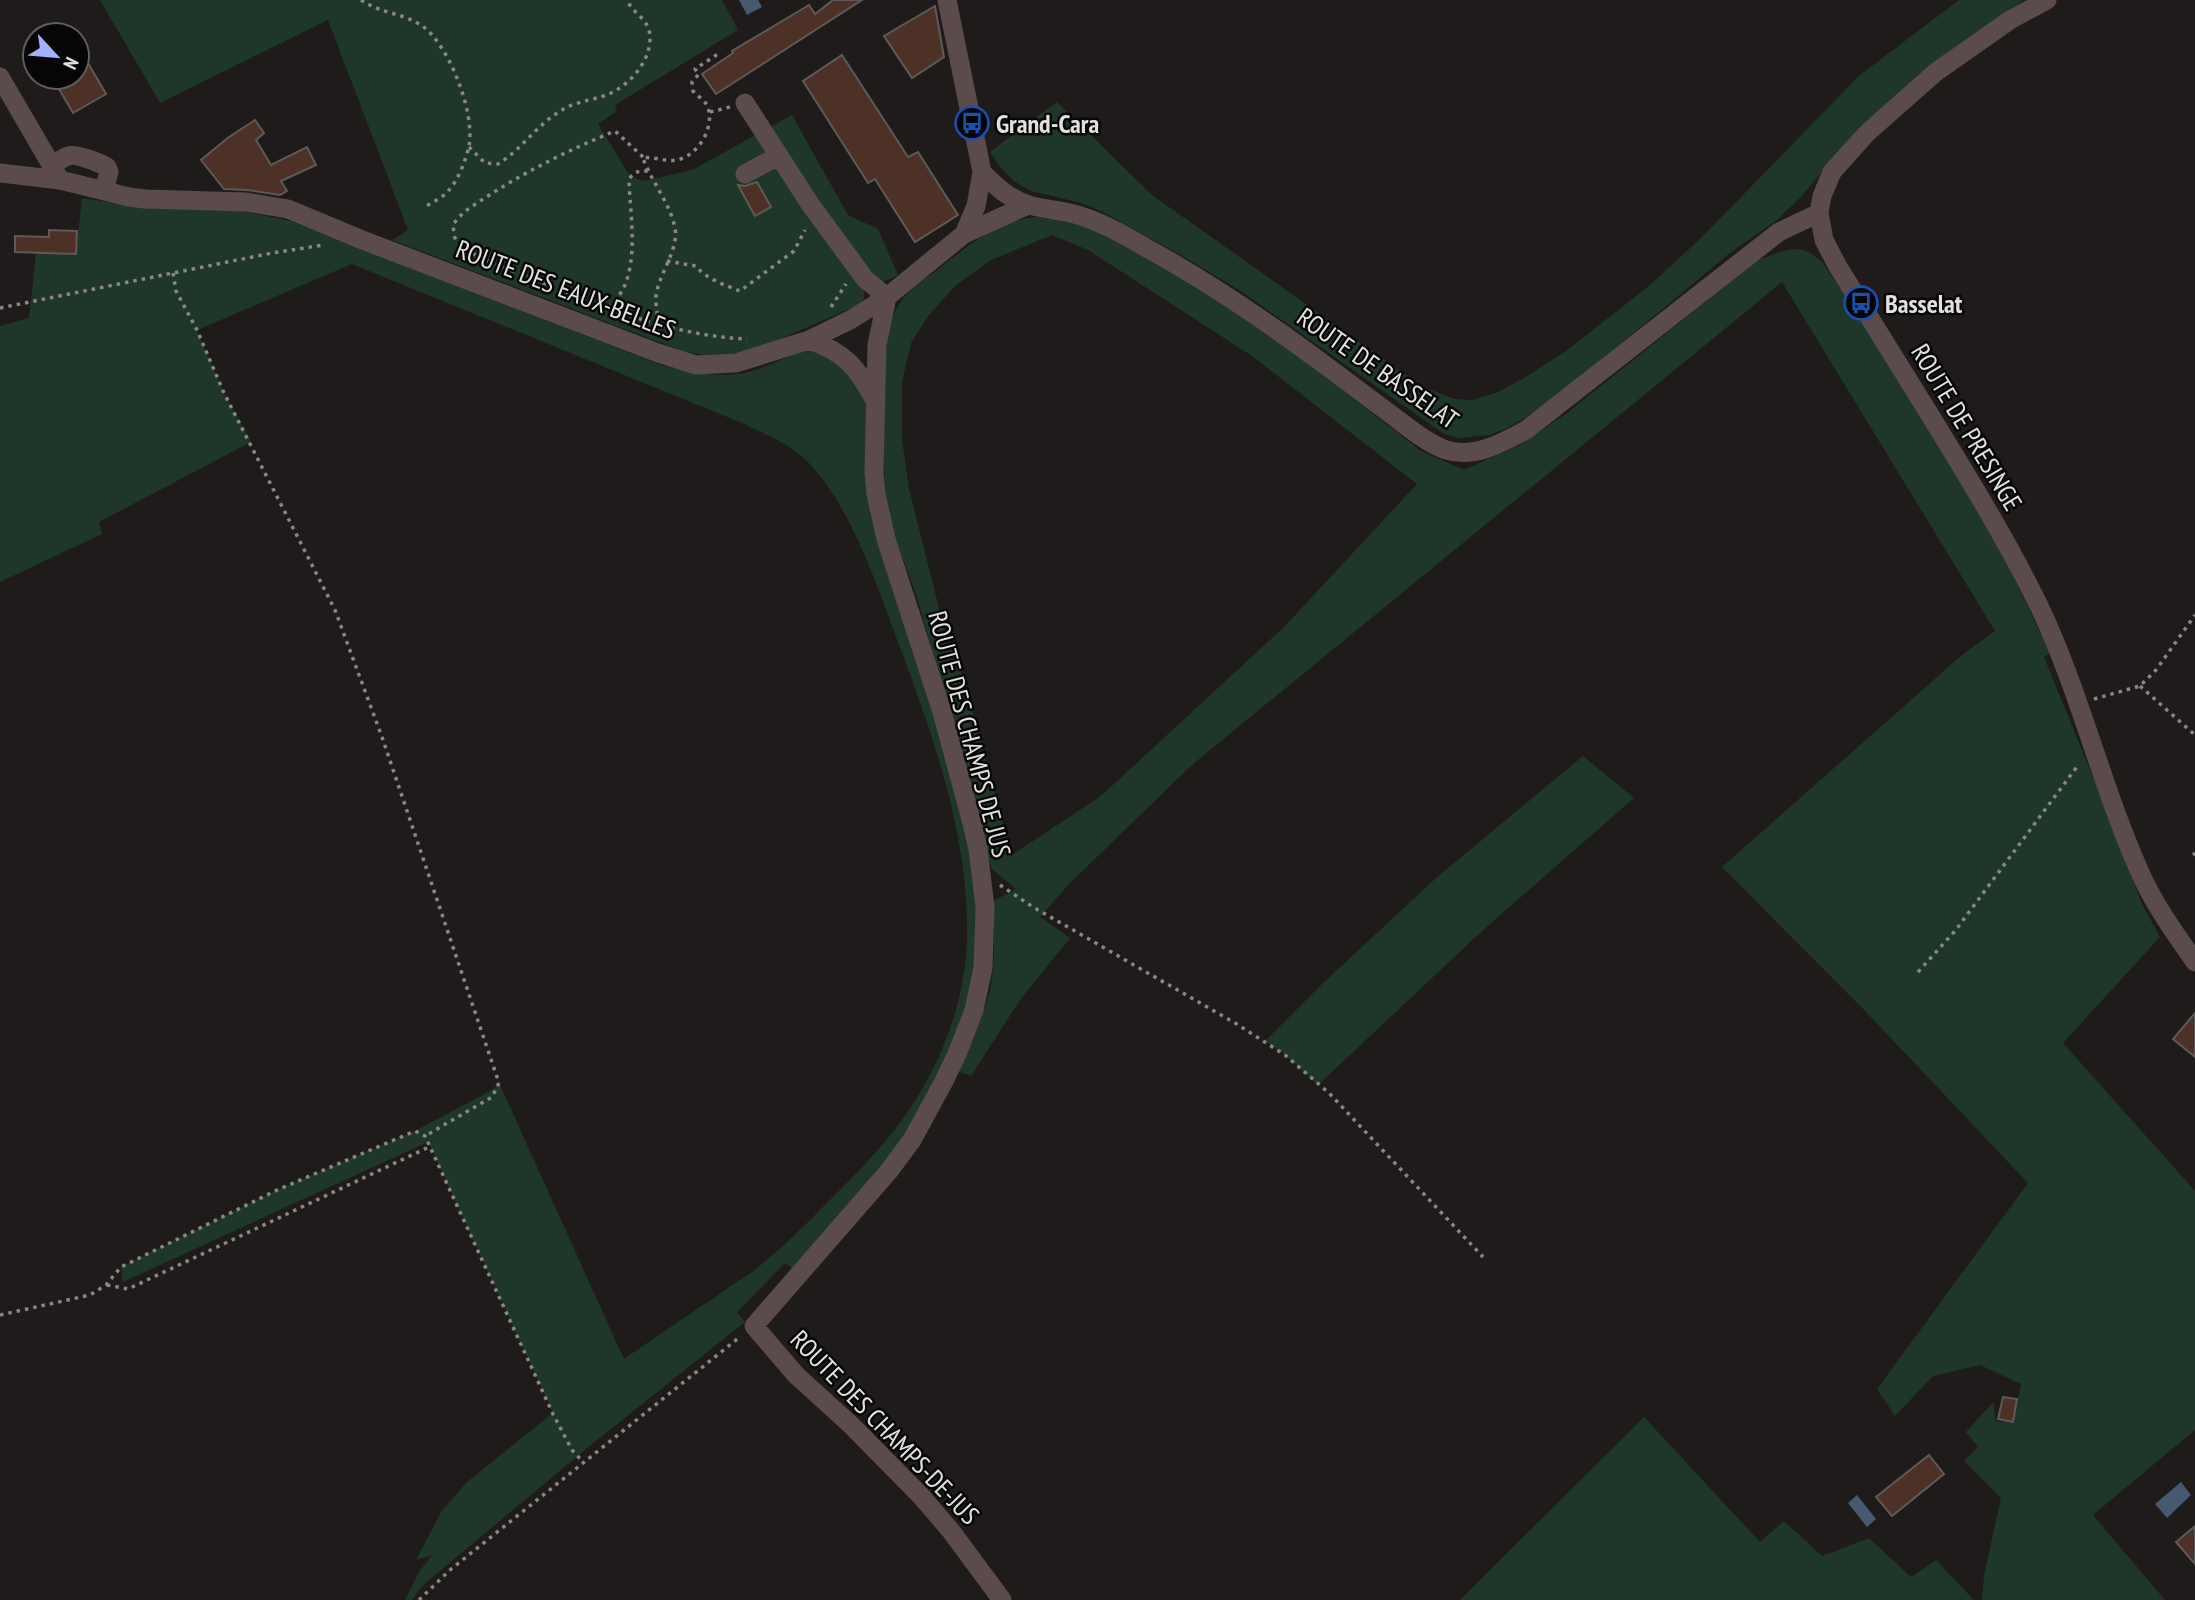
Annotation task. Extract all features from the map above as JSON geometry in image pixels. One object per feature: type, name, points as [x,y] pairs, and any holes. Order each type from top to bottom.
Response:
[{"type":"street","points":[[947,0],[982,172]]},
{"type":"street","points":[[1818,213],[1832,172],[1867,133],[1936,72],[2010,20],[2047,0]]},
{"type":"street","points":[[0,76],[57,173],[68,155],[102,164],[109,172],[104,190]]},
{"type":"street","points":[[746,103],[820,218],[865,279],[887,297]]},
{"type":"street","points":[[745,174],[778,156]]},
{"type":"street","name":"ROUTE DE BASSELAT","points":[[982,172],[997,187],[1028,205],[1079,215],[1107,226],[1142,245],[1237,302],[1427,440],[1446,450],[1466,453],[1493,446],[1526,430],[1779,232],[1818,213]]},
{"type":"street","name":"ROUTE DES EAUX-BELLES","points":[[0,173],[57,173],[104,190],[145,199],[246,202],[288,209],[658,353],[696,365],[736,363],[809,340],[850,320],[887,297],[964,234],[976,206],[982,172]]},
{"type":"street","points":[[964,234],[1028,205]]},
{"type":"street","name":"ROUTE DE PRESINGE","points":[[1818,213],[1824,240],[1837,265],[2008,546],[2040,608],[2062,658],[2144,881],[2161,912],[2195,962]]},
{"type":"street","name":"ROUTE DES CHAMPS DE JUS","points":[[754,1326],[889,1171],[912,1140],[943,1083],[974,1010],[983,968],[986,929],[981,871],[972,823],[942,712],[881,520],[874,472],[877,345],[887,297]]},
{"type":"street","points":[[809,340],[844,357],[862,377],[875,401]]},
{"type":"street","name":"ROUTE DES CHAMPS-DE-JUS","points":[[754,1326],[796,1375],[921,1496],[951,1531],[1002,1600]]},
{"type":"path","points":[[361,0],[384,12],[419,23],[443,48],[454,71],[465,106],[469,129],[468,147],[459,173],[450,190],[423,208]]},
{"type":"path","points":[[468,147],[485,163],[498,164],[528,140],[543,122],[560,110],[609,94],[629,79],[647,57],[650,44],[647,26],[627,0]]},
{"type":"path","points":[[643,157],[678,160],[700,145],[710,115],[705,102],[693,91],[692,82],[699,74],[695,69],[721,52]]},
{"type":"path","points":[[658,324],[656,297],[675,238],[675,228],[643,157],[615,131],[537,165],[476,203],[454,222],[457,241],[468,250],[510,270],[658,324],[714,337],[758,339]]},
{"type":"path","points":[[608,307],[619,297],[626,282],[633,234],[629,180],[636,172],[649,171]]},
{"type":"path","points":[[667,261],[696,266],[711,278],[740,292],[794,251],[806,228],[820,218]]},
{"type":"path","points":[[0,308],[272,253],[360,239]]},
{"type":"path","points":[[828,311],[857,268]]},
{"type":"path","points":[[173,273],[176,291],[225,393],[335,610],[382,737],[499,1083],[492,1097],[425,1136]]},
{"type":"path","points":[[2096,698],[2140,686],[2157,670],[2195,615]]},
{"type":"path","points":[[2140,686],[2195,735]]},
{"type":"path","points":[[1918,972],[1955,931],[2093,745]]},
{"type":"path","points":[[981,871],[1033,906],[1285,1055],[1329,1093],[1483,1258]]},
{"type":"path","points":[[0,1315],[90,1295],[106,1284],[121,1267],[277,1190],[415,1131],[425,1136],[553,1413],[572,1450],[583,1462]]},
{"type":"path","points":[[106,1284],[128,1289],[429,1147]]},
{"type":"path","points":[[419,1600],[450,1570],[754,1326]]},
{"type":"green space","points":[[100,0],[722,0],[738,30],[615,105],[617,111],[598,124],[630,176],[643,181],[692,170],[792,115],[848,215],[878,229],[898,275],[864,289],[864,299],[856,306],[748,353],[705,355],[685,352],[392,240],[408,230],[328,20],[160,103]]},
{"type":"green space","points":[[1959,0],[2024,0],[1954,49],[1860,126],[1800,198],[1777,220],[1731,252],[1557,395],[1526,417],[1490,435],[1459,438],[1444,434],[1239,290],[1099,210],[1031,191],[1014,181],[990,152],[1057,102],[1152,195],[1423,387],[1455,399],[1472,400],[1498,392],[1566,351],[1650,285],[1702,237],[1860,75]]},
{"type":"green space","points":[[82,198],[133,206],[241,211],[291,221],[661,365],[682,370],[712,375],[744,373],[768,366],[806,348],[839,360],[864,397],[869,415],[868,474],[974,859],[978,967],[956,1041],[900,1145],[794,1270],[785,1263],[737,1312],[745,1322],[586,1449],[423,1585],[412,1600],[405,1600],[419,1572],[432,1555],[416,1560],[441,1512],[467,1482],[553,1413],[428,1142],[123,1282],[121,1267],[277,1190],[415,1131],[492,1090],[499,1083],[624,1359],[751,1273],[778,1250],[864,1166],[891,1135],[913,1103],[938,1059],[956,1011],[962,986],[967,936],[966,899],[956,825],[925,716],[862,548],[837,501],[807,461],[784,444],[742,423],[352,264],[197,330],[224,393],[251,442],[99,522],[102,534],[0,582],[0,326],[29,318],[36,253],[76,254]]},
{"type":"green space","points":[[1036,217],[1077,224],[1151,258],[1215,298],[1310,365],[1421,451],[1464,470],[1520,445],[1567,413],[1758,260],[1792,249],[1807,252],[1823,263],[1885,355],[1999,547],[2050,653],[2044,657],[2122,848],[2141,902],[2160,937],[2063,1043],[2195,1191],[2195,1430],[2093,1515],[2165,1600],[1982,1600],[1984,1575],[2001,1498],[1964,1461],[1978,1447],[1966,1432],[1993,1402],[1996,1421],[2013,1423],[2021,1384],[1980,1365],[1933,1376],[1895,1416],[1877,1389],[2028,1183],[1868,1014],[1722,867],[1962,655],[1995,631],[1782,282],[1193,764],[1070,883],[1040,917],[1070,938],[1020,1000],[971,1076],[957,1071],[989,994],[994,959],[993,901],[1016,889],[992,869],[916,594],[891,527],[885,490],[883,440],[887,334],[902,299],[913,288],[982,237],[1021,220]],"holes":[[[1052,235],[1088,250],[1252,356],[1417,484],[1284,627],[1101,796],[1012,855],[963,678],[945,632],[909,489],[902,439],[902,382],[911,343],[929,315],[955,286],[991,260]]]},
{"type":"green space","points":[[1583,756],[1634,798],[1481,932],[1318,1085],[1265,1041],[1435,879]]},
{"type":"green space","points":[[1644,1417],[1760,1542],[1784,1521],[1822,1556],[1869,1538],[1911,1577],[1936,1560],[1974,1600],[1460,1600]]},
{"type":"water","points":[[739,0],[758,0],[762,7],[747,15]]},
{"type":"water","points":[[2181,1482],[2191,1495],[2167,1518],[2155,1504]]},
{"type":"water","points":[[1857,1495],[1876,1519],[1867,1527],[1848,1503]]},
{"type":"building","points":[[833,0],[862,0],[716,94],[702,74],[733,53],[732,51],[809,5],[815,14]]},
{"type":"building","points":[[935,6],[944,57],[912,78],[884,36]]},
{"type":"building","points":[[842,55],[908,157],[918,152],[958,215],[915,242],[875,179],[868,183],[803,81]]},
{"type":"building","points":[[91,68],[106,94],[73,113],[60,91],[91,91]]},
{"type":"building","points":[[255,120],[264,133],[256,140],[271,165],[307,147],[316,165],[281,181],[287,191],[280,195],[224,189],[201,160]]},
{"type":"building","points":[[757,182],[771,207],[755,216],[738,185]]},
{"type":"building","points":[[49,230],[77,231],[76,254],[15,252],[15,236],[49,237]]},
{"type":"building","points":[[2195,1013],[2195,1057],[2173,1039]]},
{"type":"building","points":[[2003,1397],[2017,1399],[2013,1422],[1998,1419]]},
{"type":"building","points":[[1929,1455],[1944,1474],[1892,1516],[1876,1497]]},
{"type":"building","points":[[2195,1526],[2195,1564],[2176,1542]]},
{"type":"place","name":"Grand-Cara","points":[[972,123]]},
{"type":"place","name":"Basselat","points":[[1861,303]]}]
